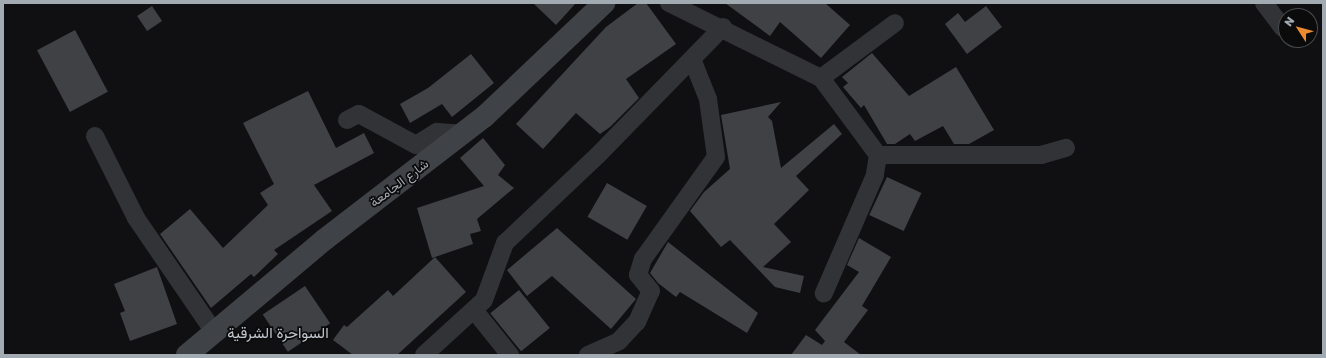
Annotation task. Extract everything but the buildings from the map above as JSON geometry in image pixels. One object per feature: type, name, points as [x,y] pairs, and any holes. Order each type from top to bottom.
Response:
[{"type":"main road","name":"شارع الجامعة","points":[[187,355],[324,240],[463,134],[604,3]]},
{"type":"street","points":[[669,3],[723,27],[821,78],[878,155],[876,175],[824,293]]},
{"type":"street","points":[[1264,3],[1278,21]]},
{"type":"street","points":[[821,78],[895,22]]},
{"type":"street","points":[[424,355],[484,300],[505,243],[723,27]]},
{"type":"street","points":[[588,355],[619,341],[637,322],[652,291],[638,275],[643,259],[716,157],[708,99],[692,58]]},
{"type":"street","points":[[347,120],[359,114],[416,145],[437,132],[463,134]]},
{"type":"street","points":[[95,136],[136,218],[214,332]]},
{"type":"street","points":[[878,155],[1041,154],[1066,148]]},
{"type":"street","points":[[474,310],[510,355]]},
{"type":"district","name":"السواحرة الشرقية","points":[[278,333]]}]
